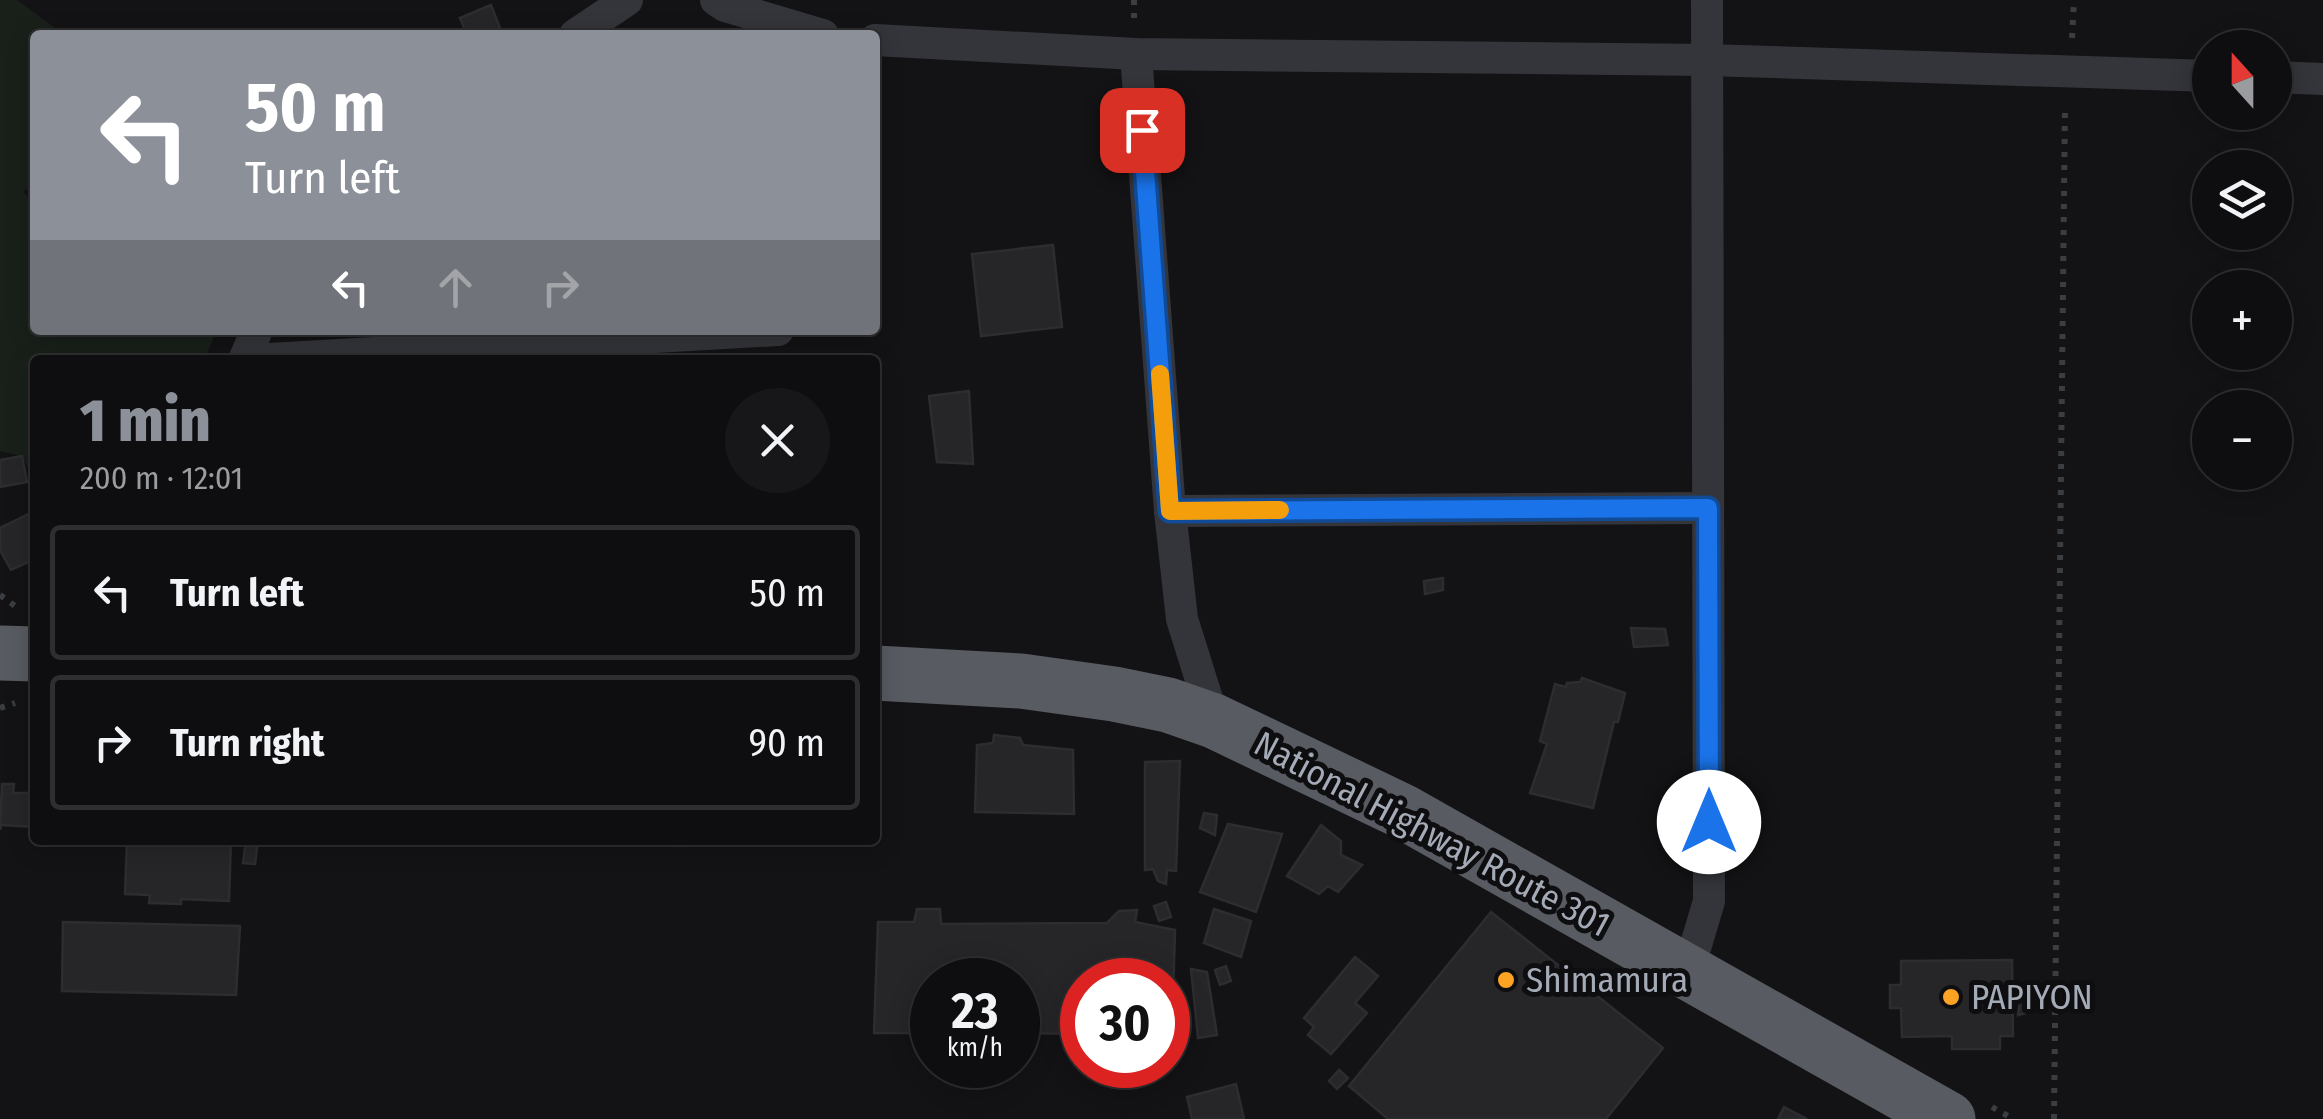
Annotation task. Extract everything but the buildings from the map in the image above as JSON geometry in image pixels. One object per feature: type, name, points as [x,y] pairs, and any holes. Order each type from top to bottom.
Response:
[{"type":"highway","points":[[0,653],[30,654]]},
{"type":"highway","name":"National Highway Route 301","points":[[880,673],[1020,682],[1114,694],[1168,705],[1214,721],[1402,811],[1948,1119]]},
{"type":"street","points":[[582,30],[626,0]]},
{"type":"street","points":[[1688,972],[1709,901],[1707,0]]},
{"type":"street","points":[[720,3],[807,30]]},
{"type":"street","points":[[880,40],[1136,54],[1707,60],[2192,76]]},
{"type":"street","points":[[1136,54],[1170,511],[1182,619],[1214,721]]},
{"type":"street","points":[[2292,78],[2323,78]]},
{"type":"street","points":[[336,355],[690,335]]},
{"type":"street","points":[[1170,511],[1708,508]]},
{"type":"path","points":[[2074,0],[2075,23]]},
{"type":"path","points":[[2054,1119],[2066,73]]},
{"type":"shaded area","points":[[0,0],[17,0],[58,30],[30,30],[30,193],[26,189],[23,192],[30,199],[30,335],[215,335],[206,355],[30,355],[30,471],[22,456],[0,451]]},
{"type":"slow traffic","points":[[1160,374],[1170,511],[1280,510]]},
{"type":"place","name":"Shimamura","points":[[1506,980]]},
{"type":"place","name":"PAPIYON","points":[[1951,997]]},
{"type":"route","points":[[1142,130],[1170,511],[1708,508],[1709,822]]}]
